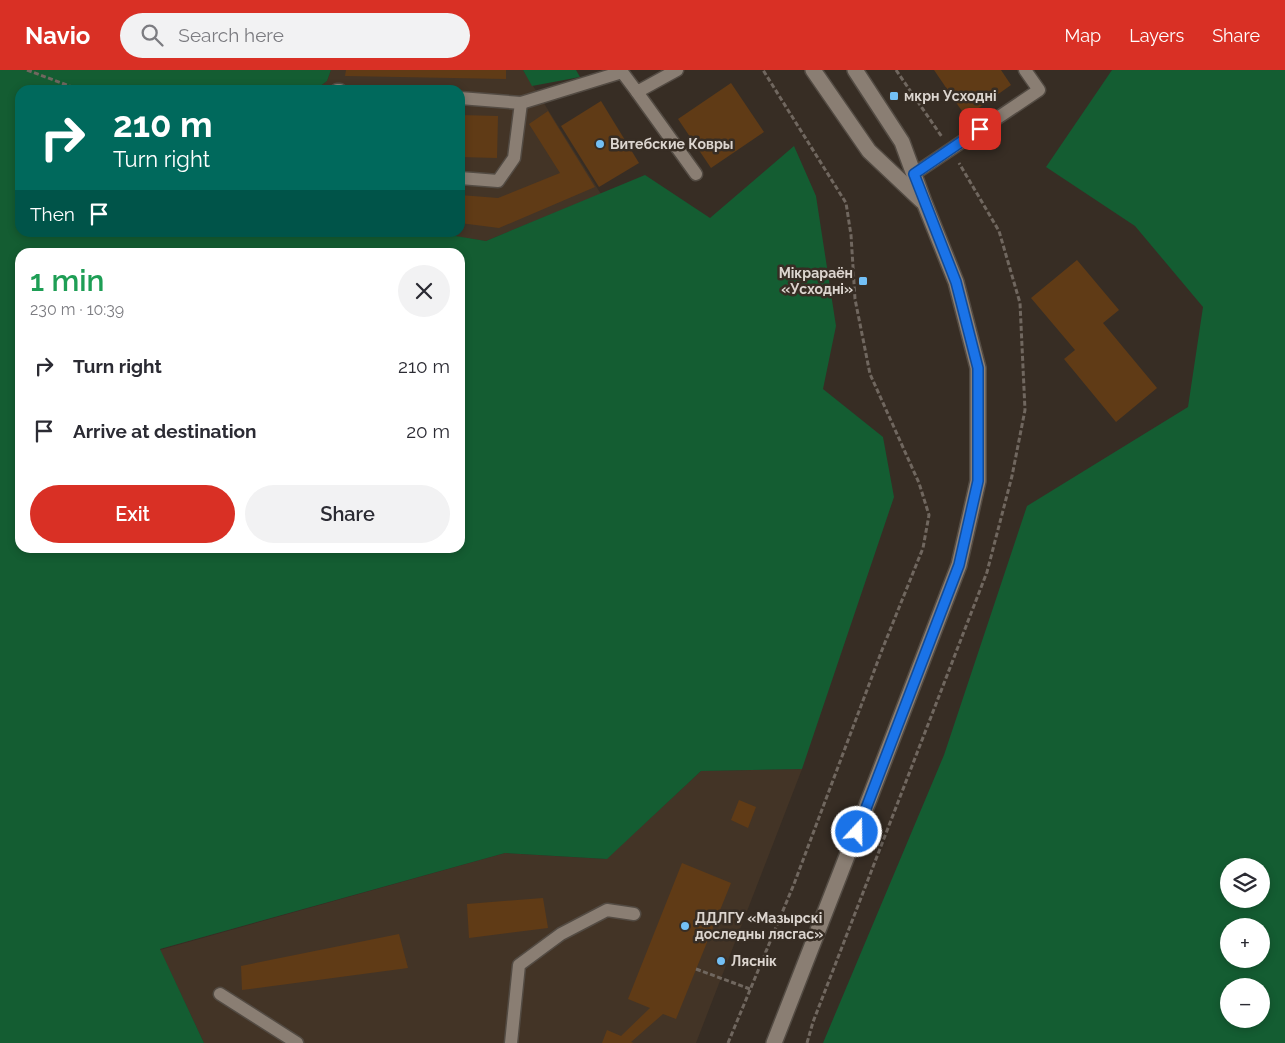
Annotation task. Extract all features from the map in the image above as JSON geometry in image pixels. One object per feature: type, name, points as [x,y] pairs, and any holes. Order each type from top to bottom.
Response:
[{"type":"main road","points":[[814,70],[870,151],[924,202]]},
{"type":"main road","points":[[774,1043],[959,565],[978,481],[978,368],[956,282],[902,142],[855,70]]},
{"type":"lane","points":[[637,92],[677,70]]},
{"type":"lane","points":[[914,174],[1038,90],[1026,70]]},
{"type":"lane","points":[[465,98],[521,102],[622,71],[696,174]]},
{"type":"lane","points":[[465,178],[498,181],[514,158],[521,102]]},
{"type":"lane","points":[[511,1043],[518,965],[561,934],[607,910],[634,914]]},
{"type":"lane","points":[[220,994],[297,1043]]},
{"type":"path","points":[[27,70],[67,85]]},
{"type":"path","points":[[728,1043],[794,884],[882,650],[923,548],[929,515],[918,483],[870,374],[855,299],[851,235],[846,203],[763,70]]},
{"type":"path","points":[[696,969],[750,989]]},
{"type":"shaded area","points":[[331,70],[523,70],[601,194],[486,241],[458,237],[465,237],[465,85],[322,85],[327,81]]},
{"type":"shaded area","points":[[802,769],[696,1043],[204,1043],[160,950],[505,853],[606,859],[701,771]]},
{"type":"green space","points":[[0,70],[331,70],[327,81],[322,85],[15,85],[15,237],[462,237],[486,241],[645,175],[710,218],[794,146],[816,196],[836,326],[823,389],[883,437],[894,497],[802,769],[701,771],[607,859],[505,853],[160,949],[204,1043],[0,1043]]},
{"type":"green space","points":[[523,70],[576,70],[580,77],[532,86]]},
{"type":"green space","points":[[1112,70],[1285,70],[1285,1043],[823,1043],[944,755],[1027,506],[1188,407],[1203,307],[1135,226],[1046,167]]},
{"type":"building","points":[[346,70],[506,70],[506,79],[345,76]]},
{"type":"building","points":[[934,70],[1001,70],[1011,85],[966,117]]},
{"type":"building","points":[[731,83],[764,132],[711,168],[678,119]]},
{"type":"building","name":"Витебские Ковры","points":[[601,101],[639,163],[599,187],[561,126]]},
{"type":"building","points":[[548,111],[595,187],[499,228],[465,224],[465,195],[498,198],[560,173],[529,124]]},
{"type":"building","points":[[465,115],[498,116],[497,158],[465,157]]},
{"type":"building","points":[[1077,260],[1119,310],[1103,323],[1157,388],[1116,422],[1064,359],[1075,350],[1031,298]]},
{"type":"building","points":[[739,800],[756,807],[748,828],[731,820]]},
{"type":"building","name":"ДДЛГУ «Мазырскі доследны лясгас»","points":[[682,863],[731,883],[676,1019],[663,1014],[631,1042],[634,1043],[602,1043],[607,1030],[621,1036],[650,1008],[628,999]]},
{"type":"building","points":[[543,898],[548,928],[469,938],[467,904]]},
{"type":"building","points":[[399,934],[408,968],[242,990],[241,966]]},
{"type":"place","name":"мкрн Усходні","points":[[894,96]]},
{"type":"place","name":"Витебские Ковры","points":[[600,144]]},
{"type":"place","name":"Мікрараён «Усходні»","points":[[863,281]]},
{"type":"place","name":"ДДЛГУ «Мазырскі доследны лясгас»","points":[[685,926]]},
{"type":"place","name":"Ляснік","points":[[721,961]]},
{"type":"route","points":[[857,832],[959,565],[978,481],[978,368],[956,282],[914,174],[980,129]]}]
